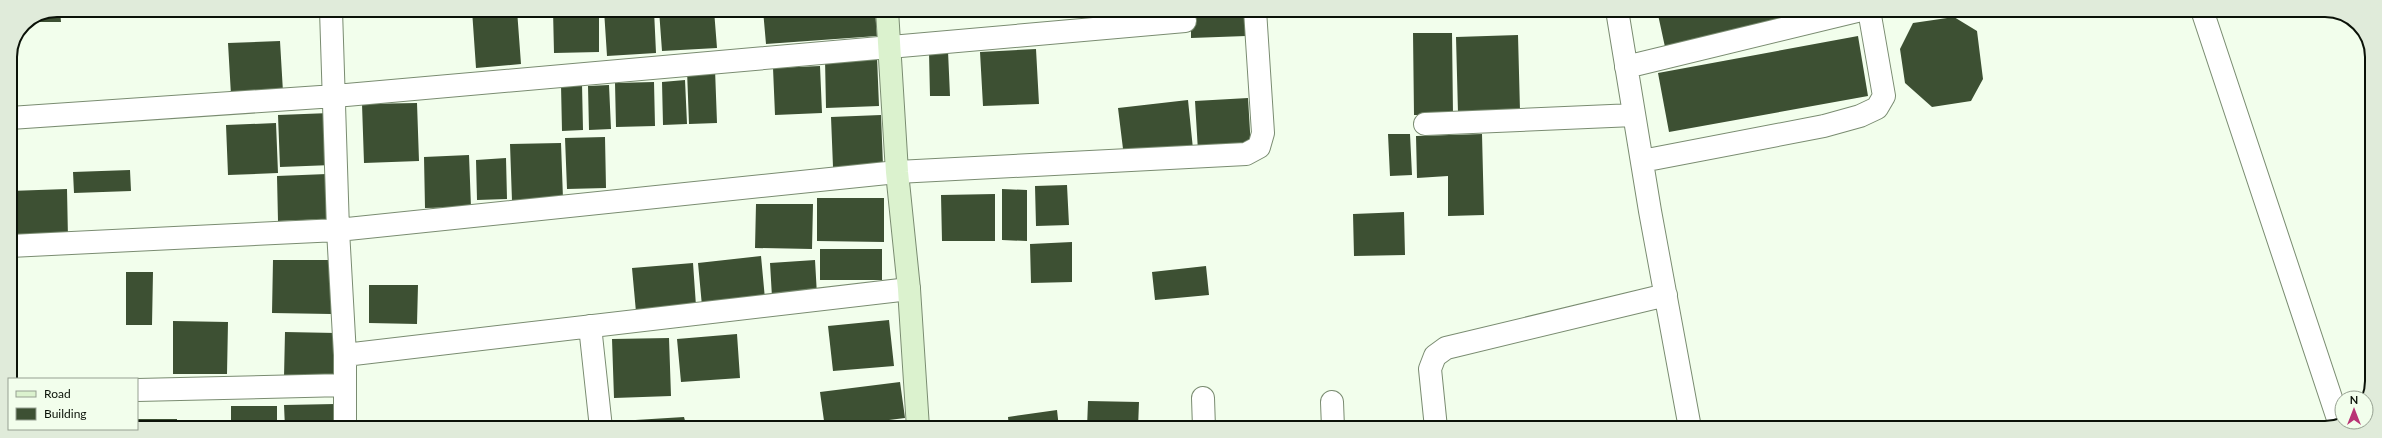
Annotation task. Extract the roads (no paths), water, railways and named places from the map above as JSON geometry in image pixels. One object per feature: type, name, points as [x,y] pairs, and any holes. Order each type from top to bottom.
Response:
[{"type":"street","points":[[331,17],[338,230],[345,355],[345,421]]},
{"type":"street","points":[[887,17],[897,172],[909,289],[918,421]]},
{"type":"street","points":[[17,246],[338,230],[897,172],[1246,154],[1258,147],[1263,133],[1255,17]]},
{"type":"street","points":[[1618,17],[1650,211],[1689,421]]},
{"type":"street","points":[[1626,67],[1832,17]]},
{"type":"street","points":[[1642,161],[1824,126],[1860,116],[1877,108],[1884,96],[1870,17]]},
{"type":"street","points":[[2204,17],[2334,404]]},
{"type":"street","points":[[17,118],[335,96],[888,46],[1185,21]]},
{"type":"street","points":[[1424,124],[1634,115]]},
{"type":"street","points":[[345,355],[909,289]]},
{"type":"street","points":[[1435,421],[1430,369],[1436,356],[1446,348],[1666,295]]},
{"type":"street","points":[[590,326],[600,421]]},
{"type":"street","points":[[138,390],[345,385]]},
{"type":"street","points":[[1203,398],[1204,421]]},
{"type":"street","points":[[1332,402],[1333,421]]}]
